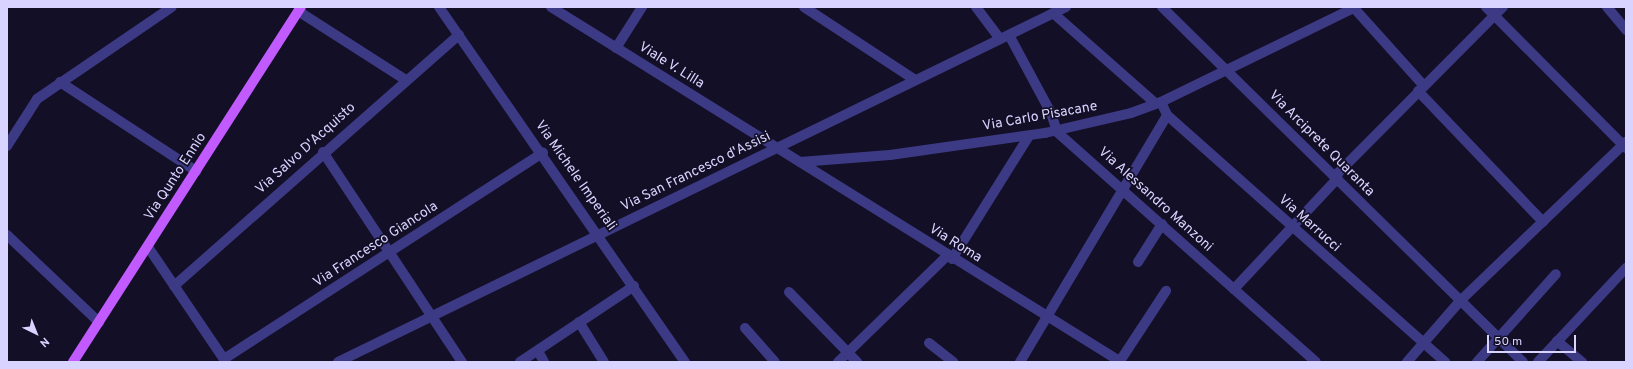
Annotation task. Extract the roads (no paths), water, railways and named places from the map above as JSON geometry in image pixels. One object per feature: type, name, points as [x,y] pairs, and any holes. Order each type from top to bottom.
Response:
[{"type":"main road","name":"Via Qunto Ennio","points":[[74,362],[299,9]]},
{"type":"street","points":[[7,146],[37,99],[172,7]]},
{"type":"street","name":"Via Michele Imperiali","points":[[439,7],[543,154],[685,362]]},
{"type":"street","name":"Viale V. Lilla","points":[[551,7],[776,148]]},
{"type":"street","points":[[616,48],[642,7]]},
{"type":"street","points":[[804,7],[915,80]]},
{"type":"street","points":[[976,7],[1004,37],[1051,112],[1057,132]]},
{"type":"street","name":"Via San Francesco d'Assisi","points":[[338,362],[1066,7]]},
{"type":"street","name":"Via Arciprete Quaranta","points":[[1162,7],[1523,362]]},
{"type":"street","points":[[1407,362],[1460,301],[1625,145],[1486,7]]},
{"type":"street","points":[[1234,289],[1337,179],[1338,173],[1420,88],[1503,7]]},
{"type":"street","points":[[1607,7],[1626,30]]},
{"type":"street","points":[[1355,8],[1420,88],[1543,222]]},
{"type":"street","name":"Via Carlo Pisacane","points":[[800,162],[1057,132],[1158,103],[1228,71],[1355,8]]},
{"type":"street","points":[[299,9],[406,80]]},
{"type":"street","name":"Via Marrucci","points":[[1053,13],[1158,103],[1167,115],[1292,228],[1445,362]]},
{"type":"street","name":"Via Salvo D'Acquisto","points":[[174,286],[323,152],[459,35]]},
{"type":"street","points":[[60,82],[196,171]]},
{"type":"street","points":[[1020,362],[1167,115]]},
{"type":"street","name":"Via Alessandro Manzoni","points":[[1057,132],[1123,189],[1315,362]]},
{"type":"street","points":[[838,362],[950,257],[1029,136]]},
{"type":"street","name":"Via Roma","points":[[776,148],[1047,317],[1106,358],[1120,362]]},
{"type":"street","points":[[323,152],[392,252],[462,362]]},
{"type":"street","name":"Via Francesco Giancola","points":[[225,360],[543,154]]},
{"type":"street","points":[[1138,262],[1162,224]]},
{"type":"street","points":[[7,235],[99,322]]},
{"type":"street","points":[[148,247],[225,360]]},
{"type":"street","points":[[1538,362],[1626,268]]},
{"type":"street","points":[[1477,362],[1556,274]]},
{"type":"street","points":[[520,362],[634,286]]},
{"type":"street","points":[[1120,362],[1166,291]]},
{"type":"street","points":[[789,292],[857,362]]},
{"type":"street","points":[[579,322],[604,362]]},
{"type":"street","points":[[746,328],[775,362]]},
{"type":"street","points":[[1557,341],[1582,362]]},
{"type":"street","points":[[929,343],[953,362]]},
{"type":"street","points":[[538,351],[544,362]]}]
